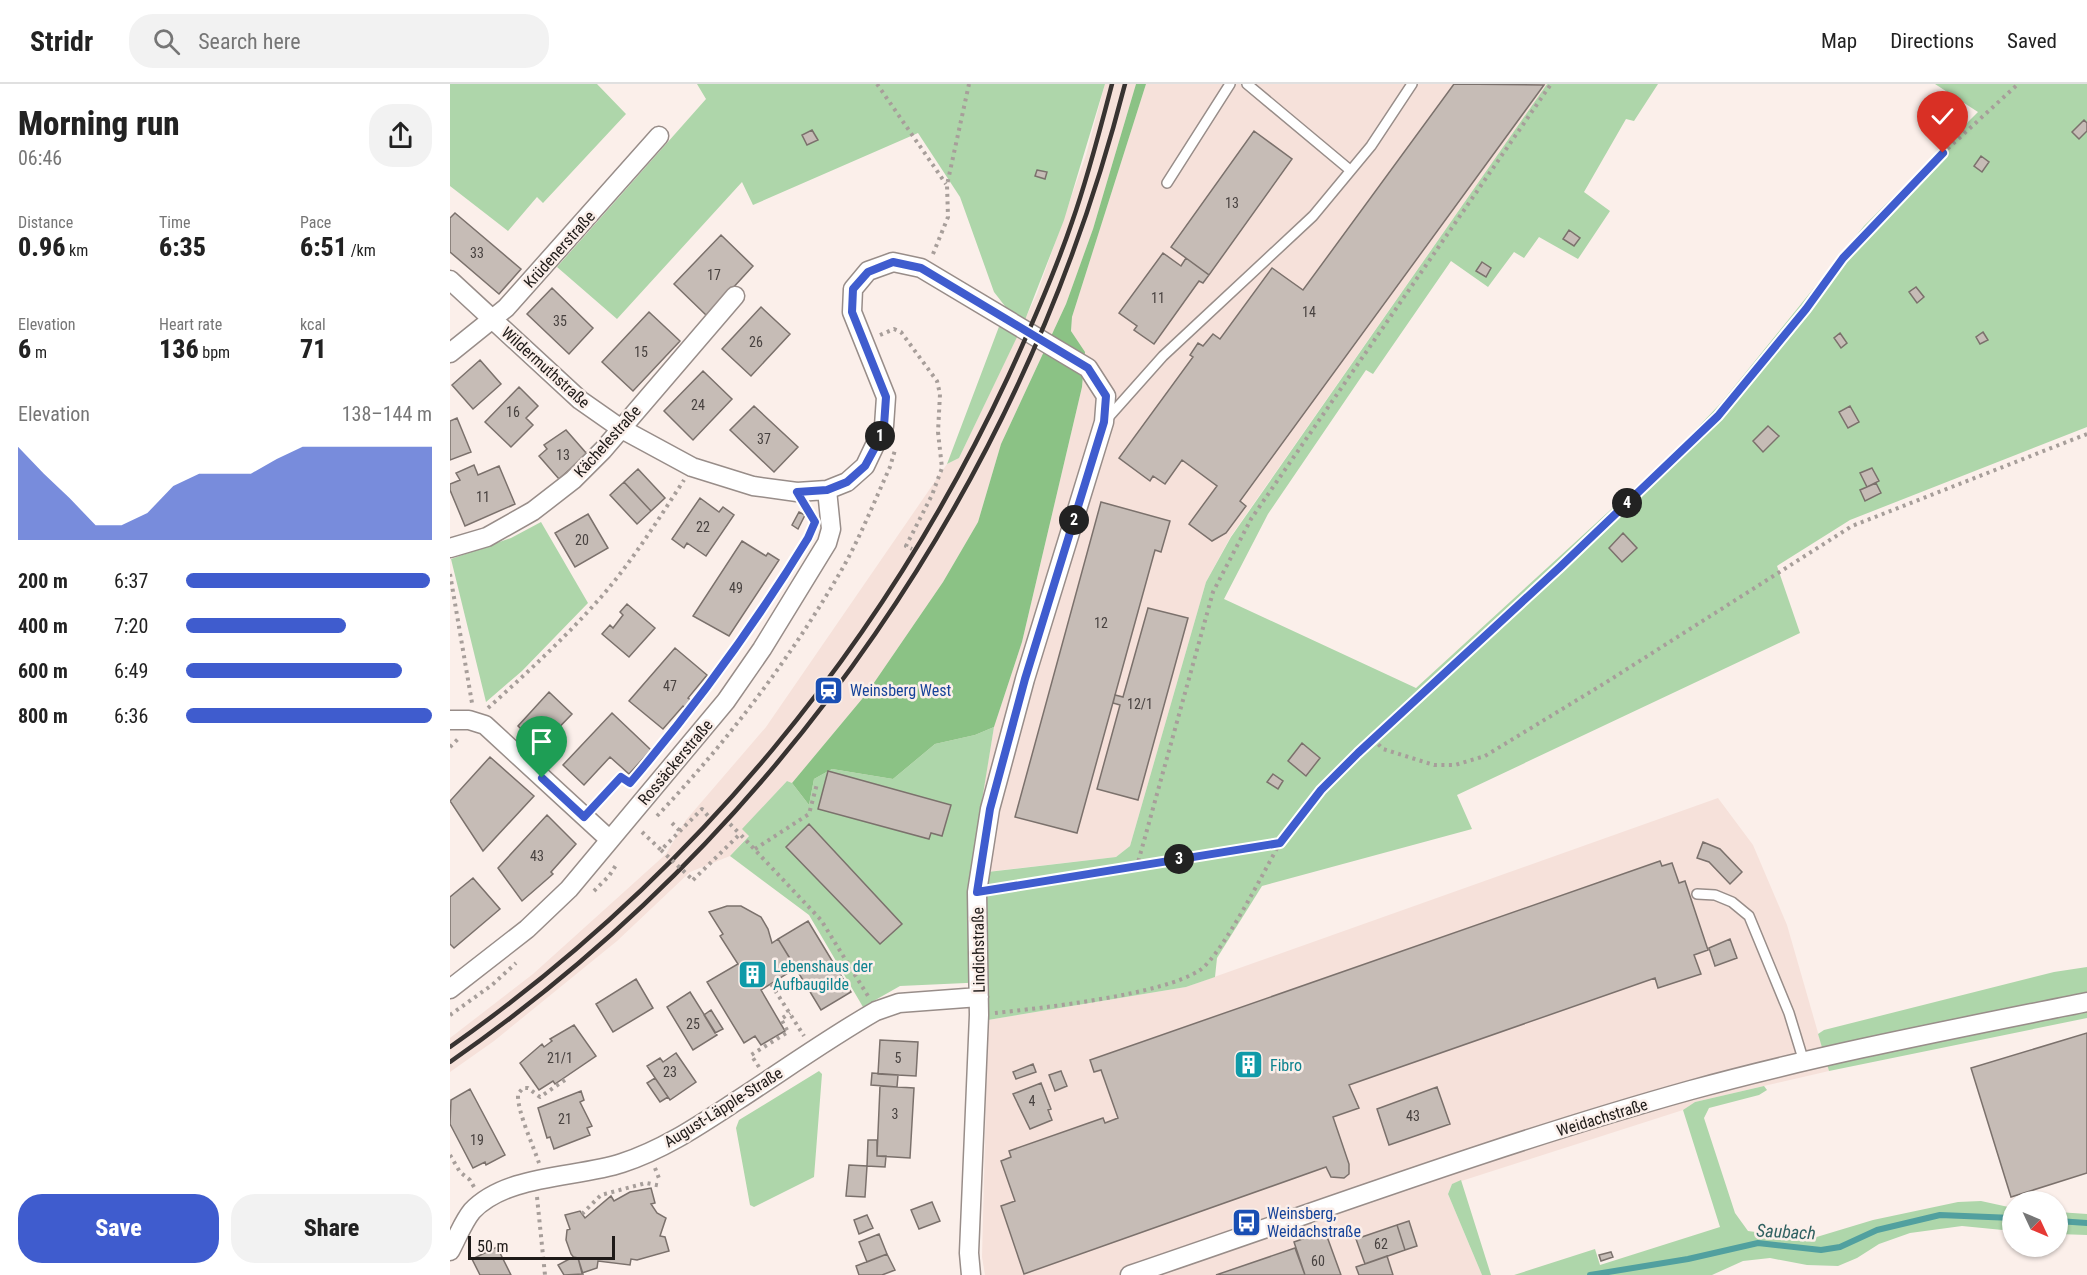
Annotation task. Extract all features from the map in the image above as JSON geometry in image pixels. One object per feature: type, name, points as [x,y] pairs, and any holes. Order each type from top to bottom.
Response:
[{"type":"street","name":"Krüdenerstraße","points":[[450,353],[493,319],[659,136]]},
{"type":"street","name":"Wildermuthstraße","points":[[450,280],[579,400],[620,428],[692,467],[753,486],[797,492],[827,490],[847,482],[865,466],[884,426],[886,397],[852,312],[853,289],[868,272],[893,262],[926,271],[1018,327]]},
{"type":"street","name":"Kächelestraße","points":[[450,548],[487,537],[533,511],[573,480],[603,450],[735,296]]},
{"type":"street","name":"Lindichstraße","points":[[971,1275],[969,1253],[979,1006],[977,892],[990,809],[1025,679],[1104,422],[1106,396],[1088,368],[1018,327]]},
{"type":"street","name":"Rossäckerstraße","points":[[450,989],[527,928],[568,889],[726,701],[774,630],[827,543],[831,529],[827,490]]},
{"type":"street","points":[[450,720],[485,725],[610,840]]},
{"type":"street","name":"Weidachstraße","points":[[1130,1275],[1490,1152],[1691,1090],[1804,1062],[2087,1002]]},
{"type":"street","name":"August-Läpple-Straße","points":[[450,1251],[472,1211],[509,1188],[535,1181],[596,1171],[649,1153],[675,1140],[876,1011],[898,1003],[979,1006]]},
{"type":"lane","points":[[1167,183],[1230,84]]},
{"type":"lane","points":[[1247,84],[1350,170]]},
{"type":"lane","points":[[1104,422],[1163,356],[1313,216],[1371,146],[1412,84]]},
{"type":"lane","points":[[1697,894],[1715,895],[1732,902],[1749,916],[1789,1013],[1804,1062]]},
{"type":"path","points":[[877,84],[946,185]]},
{"type":"path","points":[[926,271],[948,217],[946,185],[969,84]]},
{"type":"path","points":[[1137,866],[1213,591],[1251,519],[1551,84]]},
{"type":"path","points":[[979,1006],[1038,1009],[1152,988],[1200,970],[1215,955],[1280,843],[1321,790],[1718,416],[1806,309],[1843,258],[1943,153],[2018,84]]},
{"type":"path","points":[[886,333],[894,329],[909,341],[919,359],[937,381],[940,394],[938,432],[942,468],[932,495],[906,546],[912,549]]},
{"type":"path","points":[[1373,739],[1383,749],[1434,765],[1455,765],[1485,756],[1605,683],[1852,526],[2087,434]]},
{"type":"path","points":[[450,747],[544,657],[602,595],[646,539],[692,467]]},
{"type":"path","points":[[450,574],[476,722]]},
{"type":"path","points":[[683,721],[737,649]]},
{"type":"path","points":[[584,817],[621,777],[630,783],[638,775]]},
{"type":"path","points":[[755,849],[809,814],[818,784]]},
{"type":"path","points":[[661,850],[702,809],[709,817]]},
{"type":"path","points":[[672,824],[680,831]]},
{"type":"path","points":[[730,824],[821,920],[862,988]]},
{"type":"path","points":[[642,832],[693,880],[740,834]]},
{"type":"path","points":[[977,892],[1280,843]]},
{"type":"path","points":[[771,984],[799,1028]]},
{"type":"path","points":[[768,1080],[751,1055],[788,1032],[781,1019],[790,1013]]},
{"type":"path","points":[[534,1146],[519,1111],[518,1094],[523,1088],[528,1088],[540,1097],[565,1080]]},
{"type":"path","points":[[450,1155],[476,1192]]},
{"type":"path","points":[[535,1181],[545,1275]]},
{"type":"path","points":[[582,1214],[602,1195],[646,1182],[662,1186]]},
{"type":"shaded area","points":[[1105,84],[1136,84],[1093,229],[1066,304],[1001,444],[978,522],[943,582],[867,693],[792,783],[787,781],[743,829],[749,835],[730,856],[690,872],[617,941],[494,1041],[450,1072],[450,1038],[533,974],[666,854],[686,820],[766,727],[947,464],[959,458],[1037,294],[1086,155]]},
{"type":"shaded area","points":[[1146,84],[1547,84],[1231,536],[1206,582],[1130,846],[1116,857],[969,874],[994,727],[1022,642],[1082,387],[1085,353],[1071,331],[1072,317]]},
{"type":"shaded area","points":[[1718,798],[1753,845],[1787,925],[1829,1071],[1695,1102],[1683,1110],[1452,1184],[1448,1194],[1482,1275],[985,1275],[982,1257],[988,1020],[1186,987]]},
{"type":"green space","points":[[450,84],[597,84],[626,114],[543,203],[537,197],[508,231],[450,186]]},
{"type":"green space","points":[[697,84],[1105,84],[1064,220],[1025,320],[1008,310],[994,292],[960,197],[918,133],[753,205],[742,182],[617,319],[557,267],[706,99]]},
{"type":"green space","points":[[1136,84],[1146,84],[1072,317],[1071,331],[1085,352],[1082,387],[1022,642],[994,727],[975,735],[935,744],[893,779],[832,769],[814,779],[809,805],[792,783],[867,693],[943,582],[978,522],[1001,444],[1066,304],[1093,229]]},
{"type":"green space","points":[[1547,84],[1658,84],[1634,121],[1626,119],[1584,192],[1610,211],[1578,259],[1539,237],[1524,258],[1514,252],[1488,287],[1451,261],[1373,374],[1366,370],[1268,514],[1224,599],[1416,688],[1677,449],[1721,403],[1864,226],[1978,112],[1935,84],[2087,84],[2087,427],[1850,520],[1777,566],[1800,633],[1457,795],[1472,829],[1262,886],[1217,958],[1215,977],[1186,987],[988,1020],[988,982],[900,986],[863,1007],[809,915],[730,856],[749,836],[742,829],[787,781],[792,783],[809,805],[814,779],[832,769],[893,779],[935,744],[975,735],[994,727],[970,874],[1116,857],[1130,846],[1206,582],[1231,537]]},
{"type":"green space","points":[[1000,324],[1018,335],[959,458],[947,464]]},
{"type":"green space","points":[[541,522],[588,603],[522,671],[486,702],[451,559],[511,538]]},
{"type":"green space","points":[[2087,967],[2087,1018],[1829,1071],[1818,1034],[1824,1030],[2054,972]]},
{"type":"green space","points":[[819,1071],[822,1074],[814,1177],[754,1207],[750,1205],[736,1128],[739,1120]]},
{"type":"green space","points":[[1764,1086],[1767,1090],[1759,1095],[1709,1108],[1704,1118],[1735,1213],[1748,1231],[1810,1239],[1873,1220],[1958,1202],[1981,1201],[2002,1206],[2002,1230],[1962,1226],[1910,1233],[1879,1244],[1857,1258],[1838,1266],[1807,1265],[1770,1258],[1743,1261],[1712,1275],[1514,1275],[1595,1249],[1600,1265],[1720,1227],[1683,1110],[1695,1102]]},
{"type":"green space","points":[[1461,1180],[1491,1275],[1482,1275],[1448,1194],[1452,1184]]},
{"type":"green space","points":[[2068,1213],[2087,1214],[2087,1235],[2068,1234]]},
{"type":"building","points":[[1454,84],[1544,85],[1240,501],[1246,506],[1226,533],[1212,541],[1189,524],[1217,486],[1182,460],[1165,484],[1153,476],[1150,481],[1119,458],[1193,357],[1190,355],[1198,343],[1203,346],[1213,334],[1220,339],[1272,268],[1303,290]]},
{"type":"building","points":[[2084,120],[2087,123],[2087,131],[2079,139],[2072,132]]},
{"type":"building","points":[[812,130],[818,140],[807,145],[802,135]]},
{"type":"building","points":[[1254,131],[1292,159],[1209,275],[1171,247]]},
{"type":"building","points":[[1981,156],[1989,162],[1982,172],[1974,166]]},
{"type":"building","points":[[1037,170],[1047,172],[1045,179],[1035,176]]},
{"type":"building","points":[[455,213],[521,269],[499,294],[450,252],[450,218]]},
{"type":"building","points":[[1569,230],[1580,238],[1574,246],[1563,239]]},
{"type":"building","points":[[721,235],[753,266],[707,316],[674,284]]},
{"type":"building","points":[[1163,253],[1181,266],[1186,258],[1209,275],[1203,283],[1199,281],[1154,344],[1134,330],[1137,326],[1119,313]]},
{"type":"building","points":[[1482,262],[1491,268],[1486,277],[1476,271]]},
{"type":"building","points":[[1916,287],[1924,297],[1917,303],[1909,292]]},
{"type":"building","points":[[552,288],[593,328],[569,354],[527,314]]},
{"type":"building","points":[[761,307],[790,334],[751,376],[722,349]]},
{"type":"building","points":[[649,312],[680,341],[633,391],[602,362]]},
{"type":"building","points":[[1983,332],[1988,340],[1980,344],[1976,337]]},
{"type":"building","points":[[1840,333],[1847,343],[1841,348],[1834,338]]},
{"type":"building","points":[[480,360],[501,384],[473,409],[452,385]]},
{"type":"building","points":[[703,371],[732,399],[693,440],[664,411]]},
{"type":"building","points":[[519,387],[538,406],[526,418],[533,425],[511,447],[485,422]]},
{"type":"building","points":[[754,406],[798,447],[774,472],[730,430]]},
{"type":"building","points":[[1850,406],[1859,422],[1848,428],[1839,412]]},
{"type":"building","points":[[457,418],[471,452],[450,460],[450,421]]},
{"type":"building","points":[[1768,426],[1779,436],[1763,452],[1753,441]]},
{"type":"building","points":[[566,430],[587,454],[559,479],[539,456],[547,449],[544,445]]},
{"type":"building","points":[[474,465],[478,475],[499,466],[515,504],[465,526],[450,490],[450,484],[460,480],[456,473]]},
{"type":"building","points":[[1872,468],[1879,481],[1867,487],[1860,473]]},
{"type":"building","points":[[638,469],[665,498],[651,511],[624,482]]},
{"type":"building","points":[[624,482],[651,511],[637,524],[610,495]]},
{"type":"building","points":[[1876,483],[1881,493],[1865,501],[1860,490]]},
{"type":"building","points":[[700,498],[719,512],[723,507],[734,515],[706,556],[687,543],[684,548],[672,539]]},
{"type":"building","points":[[1101,502],[1170,521],[1161,552],[1155,550],[1077,833],[1015,817]]},
{"type":"building","points":[[799,512],[805,515],[798,529],[792,525]]},
{"type":"building","points":[[588,514],[608,548],[575,567],[555,533]]},
{"type":"building","points":[[1623,533],[1637,548],[1622,562],[1609,548]]},
{"type":"building","points":[[742,541],[766,556],[768,553],[779,560],[729,636],[693,616]]},
{"type":"building","points":[[627,604],[655,628],[629,657],[602,634],[610,625],[613,628],[623,615],[620,612]]},
{"type":"building","points":[[1148,608],[1188,618],[1138,800],[1097,789],[1120,705],[1113,703],[1115,695],[1123,697]]},
{"type":"building","points":[[675,648],[707,675],[688,698],[692,701],[685,708],[683,706],[663,729],[629,701]]},
{"type":"building","points":[[549,692],[572,714],[540,747],[518,726]]},
{"type":"building","points":[[612,713],[651,750],[629,774],[610,757],[584,785],[563,765]]},
{"type":"building","points":[[1302,743],[1320,758],[1306,776],[1288,761]]},
{"type":"building","points":[[490,757],[534,796],[483,851],[450,801]]},
{"type":"building","points":[[828,771],[951,805],[942,836],[931,833],[929,839],[818,809]]},
{"type":"building","points":[[1273,774],[1283,781],[1278,789],[1267,782]]},
{"type":"building","points":[[547,815],[576,844],[551,872],[553,874],[522,901],[498,868]]},
{"type":"building","points":[[809,824],[902,924],[880,944],[786,847]]},
{"type":"building","points":[[1703,842],[1720,849],[1742,872],[1730,884],[1709,862],[1697,858]]},
{"type":"building","name":"Fibro","points":[[1660,861],[1662,866],[1672,863],[1679,883],[1685,881],[1708,950],[1694,955],[1701,974],[1658,988],[1655,978],[1349,1085],[1359,1108],[1333,1117],[1349,1164],[1349,1174],[1344,1178],[1331,1177],[1326,1167],[1024,1274],[1001,1206],[1015,1201],[1001,1161],[1011,1157],[1009,1151],[1103,1118],[1105,1123],[1118,1118],[1101,1070],[1094,1072],[1090,1060]]},
{"type":"building","points":[[473,878],[500,909],[454,948],[450,944],[450,897]]},
{"type":"building","name":"Lebenshaus der Aufbaugilde","points":[[727,906],[741,906],[761,917],[772,943],[778,939],[796,968],[761,990],[785,1031],[761,1045],[755,1036],[744,1043],[707,982],[738,964],[720,936],[723,934],[709,912]]},
{"type":"building","points":[[808,921],[851,992],[821,1010],[778,939]]},
{"type":"building","points":[[1730,939],[1737,958],[1715,966],[1709,948]]},
{"type":"building","points":[[636,979],[653,1008],[613,1032],[596,1004]]},
{"type":"building","points":[[690,992],[717,1035],[693,1050],[667,1007]]},
{"type":"building","points":[[711,1010],[723,1029],[715,1033],[704,1015]]},
{"type":"building","points":[[574,1025],[596,1056],[555,1084],[553,1081],[539,1090],[520,1063],[542,1044],[544,1047],[552,1041],[550,1039]]},
{"type":"building","points":[[2087,1033],[2087,1173],[2030,1191],[2009,1191],[1971,1068]]},
{"type":"building","points":[[880,1040],[918,1042],[916,1076],[878,1074]]},
{"type":"building","points":[[676,1053],[696,1082],[670,1100],[647,1066],[660,1058],[663,1062]]},
{"type":"building","points":[[1033,1064],[1036,1072],[1016,1079],[1013,1072]]},
{"type":"building","points":[[1061,1071],[1067,1086],[1055,1091],[1049,1075]]},
{"type":"building","points":[[872,1073],[898,1075],[897,1087],[871,1085]]},
{"type":"building","points":[[655,1078],[668,1097],[660,1102],[647,1083]]},
{"type":"building","points":[[1041,1083],[1051,1109],[1048,1110],[1052,1120],[1030,1129],[1013,1094]]},
{"type":"building","points":[[880,1086],[914,1088],[910,1158],[877,1156]]},
{"type":"building","points":[[1437,1087],[1450,1124],[1389,1145],[1377,1109]]},
{"type":"building","points":[[470,1089],[505,1155],[486,1165],[485,1162],[473,1168],[450,1124],[451,1100]]},
{"type":"building","points":[[581,1091],[584,1100],[580,1102],[592,1126],[587,1128],[590,1135],[554,1149],[550,1137],[547,1138],[538,1108]]},
{"type":"building","points":[[868,1140],[877,1140],[877,1156],[886,1156],[885,1167],[867,1166]]},
{"type":"building","points":[[849,1165],[867,1166],[865,1197],[846,1196]]},
{"type":"building","points":[[651,1188],[655,1203],[651,1204],[657,1213],[666,1218],[660,1236],[665,1237],[669,1251],[637,1260],[631,1259],[630,1265],[598,1261],[597,1268],[582,1273],[578,1258],[575,1259],[571,1254],[566,1240],[567,1230],[570,1229],[565,1215],[580,1211],[585,1218],[611,1196],[614,1201],[630,1192]]},
{"type":"building","points":[[932,1202],[940,1221],[919,1229],[911,1210]]},
{"type":"building","points":[[867,1215],[873,1228],[859,1234],[854,1220]]},
{"type":"building","points":[[1409,1221],[1417,1246],[1405,1250],[1397,1225]]},
{"type":"building","points":[[1397,1225],[1405,1250],[1365,1264],[1356,1239]]},
{"type":"building","points":[[1325,1231],[1341,1275],[1305,1275],[1294,1242]]},
{"type":"building","points":[[879,1234],[887,1254],[867,1262],[859,1242]]},
{"type":"building","points":[[497,1247],[511,1275],[480,1275],[472,1259]]},
{"type":"building","points":[[1295,1248],[1305,1275],[1216,1275]]},
{"type":"building","points":[[1611,1252],[1613,1257],[1601,1261],[1599,1255]]},
{"type":"building","points":[[887,1254],[895,1270],[882,1275],[859,1275],[856,1266]]},
{"type":"building","points":[[1387,1256],[1393,1275],[1359,1275],[1356,1267]]},
{"type":"building","points":[[573,1257],[578,1258],[583,1274],[564,1275],[558,1265]]},
{"type":"waterway","name":"Saubach","points":[[1590,1275],[1688,1259],[1758,1243],[1821,1250],[1840,1247],[1877,1230],[1940,1215],[2002,1218]]},
{"type":"waterway","name":"Saubach","points":[[2068,1222],[2087,1223]]},
{"type":"railway","points":[[450,1047],[539,980],[622,908],[700,831],[773,749],[840,663],[902,572],[958,476],[1008,377],[1065,242],[1089,171],[1112,84]]},
{"type":"railway","points":[[450,1062],[571,969],[683,866],[784,754],[875,634],[955,506],[1024,371],[1081,230],[1125,84]]},
{"type":"place","name":"Weinsberg West","points":[[829,690]]},
{"type":"place","name":"Lebenshaus der Aufbaugilde","points":[[752,975]]},
{"type":"place","name":"Fibro","points":[[1249,1065]]},
{"type":"place","name":"Weinsberg, Weidachstraße","points":[[1246,1222]]},
{"type":"route","points":[[542,778],[584,817],[621,777],[630,783],[683,721],[737,649],[759,618],[808,538],[815,522],[797,492],[827,490],[847,482],[865,466],[884,426],[886,397],[880,377],[852,312],[853,289],[868,272],[893,262],[921,268],[1055,347],[1088,368],[1106,396],[1104,422],[1025,679],[990,809],[977,892],[1280,843],[1321,790],[1358,753],[1560,567],[1718,416],[1806,309],[1843,258],[1943,153]]}]
